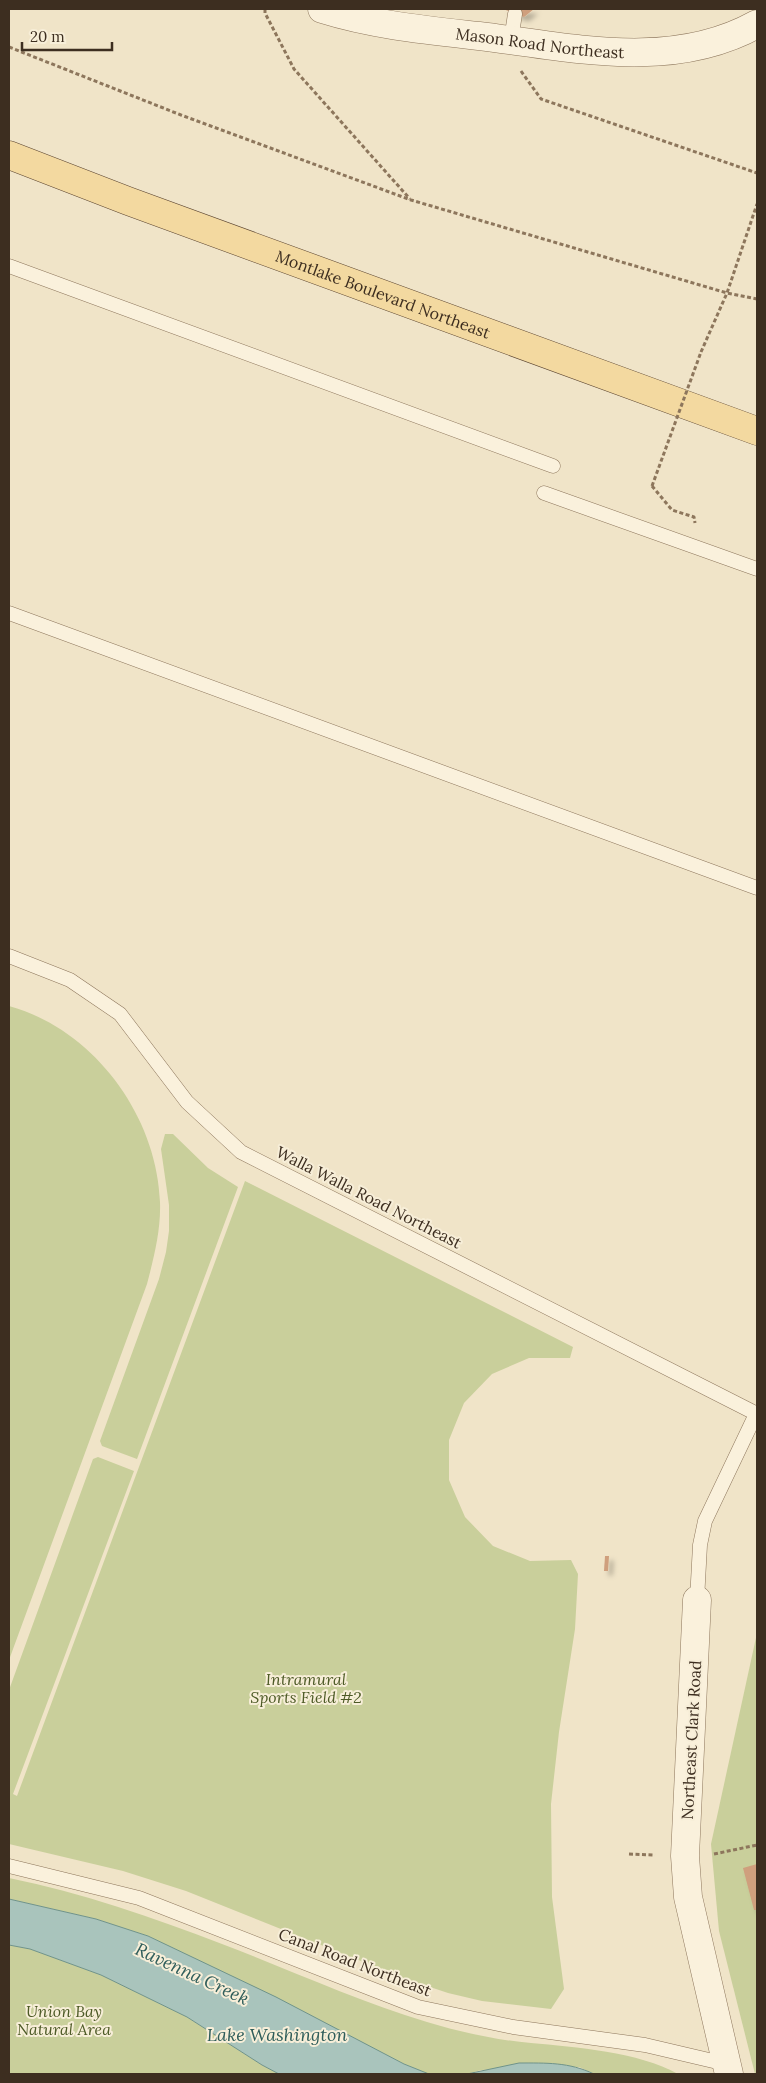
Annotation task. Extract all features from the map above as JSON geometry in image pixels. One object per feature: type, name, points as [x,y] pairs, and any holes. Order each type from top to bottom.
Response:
[{"type":"main road","name":"Montlake Boulevard Northeast","points":[[9,155],[757,431]]},
{"type":"street","name":"Mason Road Northeast","points":[[322,9],[387,25],[624,53],[685,49],[714,42],[757,24]]},
{"type":"street","name":"Northeast Clark Road","points":[[697,1600],[686,1856],[688,1897],[727,2069]]},
{"type":"lane","points":[[9,266],[553,466]]},
{"type":"lane","points":[[544,493],[757,569]]},
{"type":"lane","points":[[9,613],[757,888]]},
{"type":"lane","name":"Walla Walla Road Northeast","points":[[9,956],[70,980],[120,1014],[187,1102],[241,1152],[757,1414]]},
{"type":"lane","name":"Northeast Clark Road","points":[[697,1600],[700,1545],[706,1521],[757,1414]]},
{"type":"lane","name":"Canal Road Northeast","points":[[9,1866],[140,1898],[418,2007],[513,2027],[645,2045],[727,2069]]},
{"type":"path","points":[[265,9],[265,14],[294,69],[411,200]]},
{"type":"path","points":[[514,39],[541,100],[757,173]]},
{"type":"path","points":[[9,47],[181,115],[411,200],[727,293],[757,299]]},
{"type":"path","points":[[694,517],[672,510],[652,486],[701,352],[727,293],[757,204]]},
{"type":"green space","points":[[9,1006],[39,1017],[68,1034],[93,1055],[115,1080],[133,1108],[147,1138],[156,1170],[160,1212],[157,1243],[147,1284],[9,1660]]},
{"type":"green space","points":[[165,1134],[173,1134],[208,1168],[238,1187],[137,1459],[102,1446],[100,1441],[159,1279],[166,1252],[169,1231],[169,1205],[161,1149]]},
{"type":"green space","name":"Intramural Sports Field #2","points":[[245,1181],[573,1347],[570,1358],[529,1358],[492,1374],[464,1403],[449,1440],[449,1480],[465,1517],[493,1546],[530,1561],[571,1560],[578,1574],[575,1629],[559,1732],[551,1804],[552,1897],[564,1989],[551,2009],[482,2001],[448,1993],[406,1979],[186,1891],[123,1871],[9,1844],[9,1690],[93,1459],[98,1457],[134,1471],[13,1794],[17,1796]]},
{"type":"green space","points":[[757,1633],[757,2074],[755,2074],[719,1931],[711,1844]]},
{"type":"green space","points":[[9,1878],[90,1898],[143,1915],[222,1944],[349,1995],[427,2022],[491,2038],[587,2049],[626,2056],[645,2060],[678,2074],[594,2074],[579,2067],[481,2070],[467,2074],[428,2074],[404,2064],[148,1936],[96,1919],[9,1899]]},
{"type":"green space","name":"Union Bay Natural Area","points":[[9,1945],[30,1949],[101,1975],[187,2017],[279,2074],[9,2074]]},
{"type":"water","name":"Lake Washington","points":[[9,1899],[96,1919],[148,1936],[276,1997],[404,2064],[429,2074],[279,2074],[187,2017],[101,1975],[30,1949],[9,1945]]},
{"type":"water","points":[[519,2063],[566,2065],[594,2074],[467,2074]]},
{"type":"building","points":[[503,9],[534,9],[524,17]]},
{"type":"building","points":[[605,1556],[609,1556],[608,1571],[604,1571]]},
{"type":"building","points":[[757,1864],[757,1910],[754,1910],[743,1868]]},
{"type":"water label","name":"Ravenna Creek","points":[[192,1974]]}]
